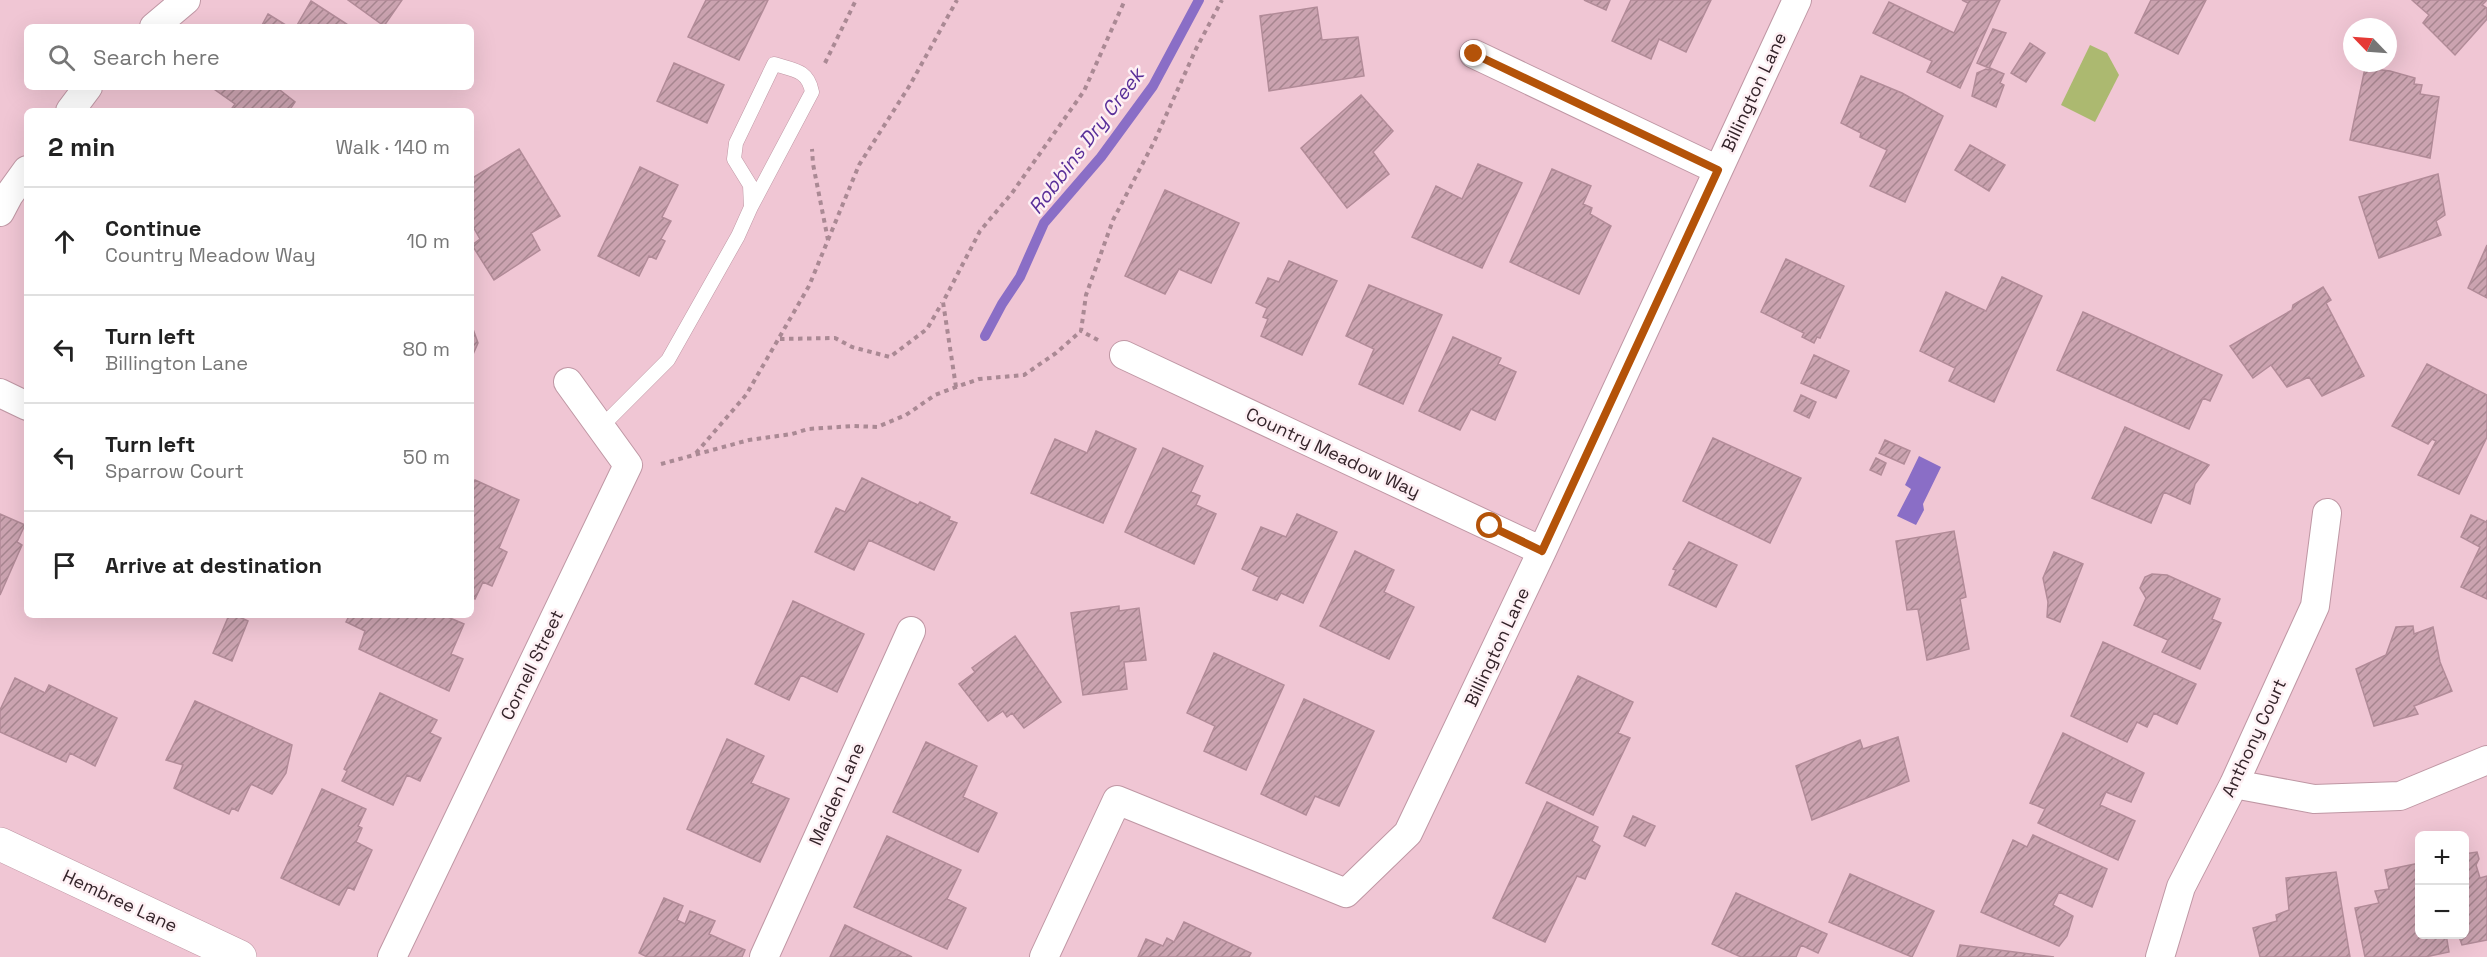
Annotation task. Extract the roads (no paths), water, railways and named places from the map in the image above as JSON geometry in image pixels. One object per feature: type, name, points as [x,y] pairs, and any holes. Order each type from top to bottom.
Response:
[{"type":"street","points":[[158,24],[186,0]]},
{"type":"street","name":"Billington Lane","points":[[1044,957],[1117,800],[1346,893],[1408,833],[1542,551],[1797,0]]},
{"type":"street","points":[[1474,54],[1718,170]]},
{"type":"street","points":[[72,108],[86,90]]},
{"type":"street","points":[[0,212],[24,174]]},
{"type":"street","name":"Country Meadow Way","points":[[1124,355],[1542,551]]},
{"type":"street","points":[[568,382],[601,427]]},
{"type":"street","points":[[0,393],[24,405]]},
{"type":"street","name":"Cornell Street","points":[[392,957],[628,465],[601,427]]},
{"type":"street","name":"Anthony Court","points":[[2160,957],[2181,887],[2234,784],[2315,606],[2327,513]]},
{"type":"street","name":"Maiden Lane","points":[[764,957],[911,631]]},
{"type":"street","points":[[2234,784],[2314,798],[2400,796],[2487,760]]},
{"type":"street","name":"Hembree Lane","points":[[0,844],[240,957]]},
{"type":"lane","points":[[601,427],[668,360],[708,293],[812,92],[810,81],[800,72],[774,64],[736,143],[734,159],[750,185],[751,207]]},
{"type":"waterway","name":"Robbins Dry Creek","points":[[985,336],[1020,277],[1044,223],[1101,157],[1153,86],[1199,0]]}]
